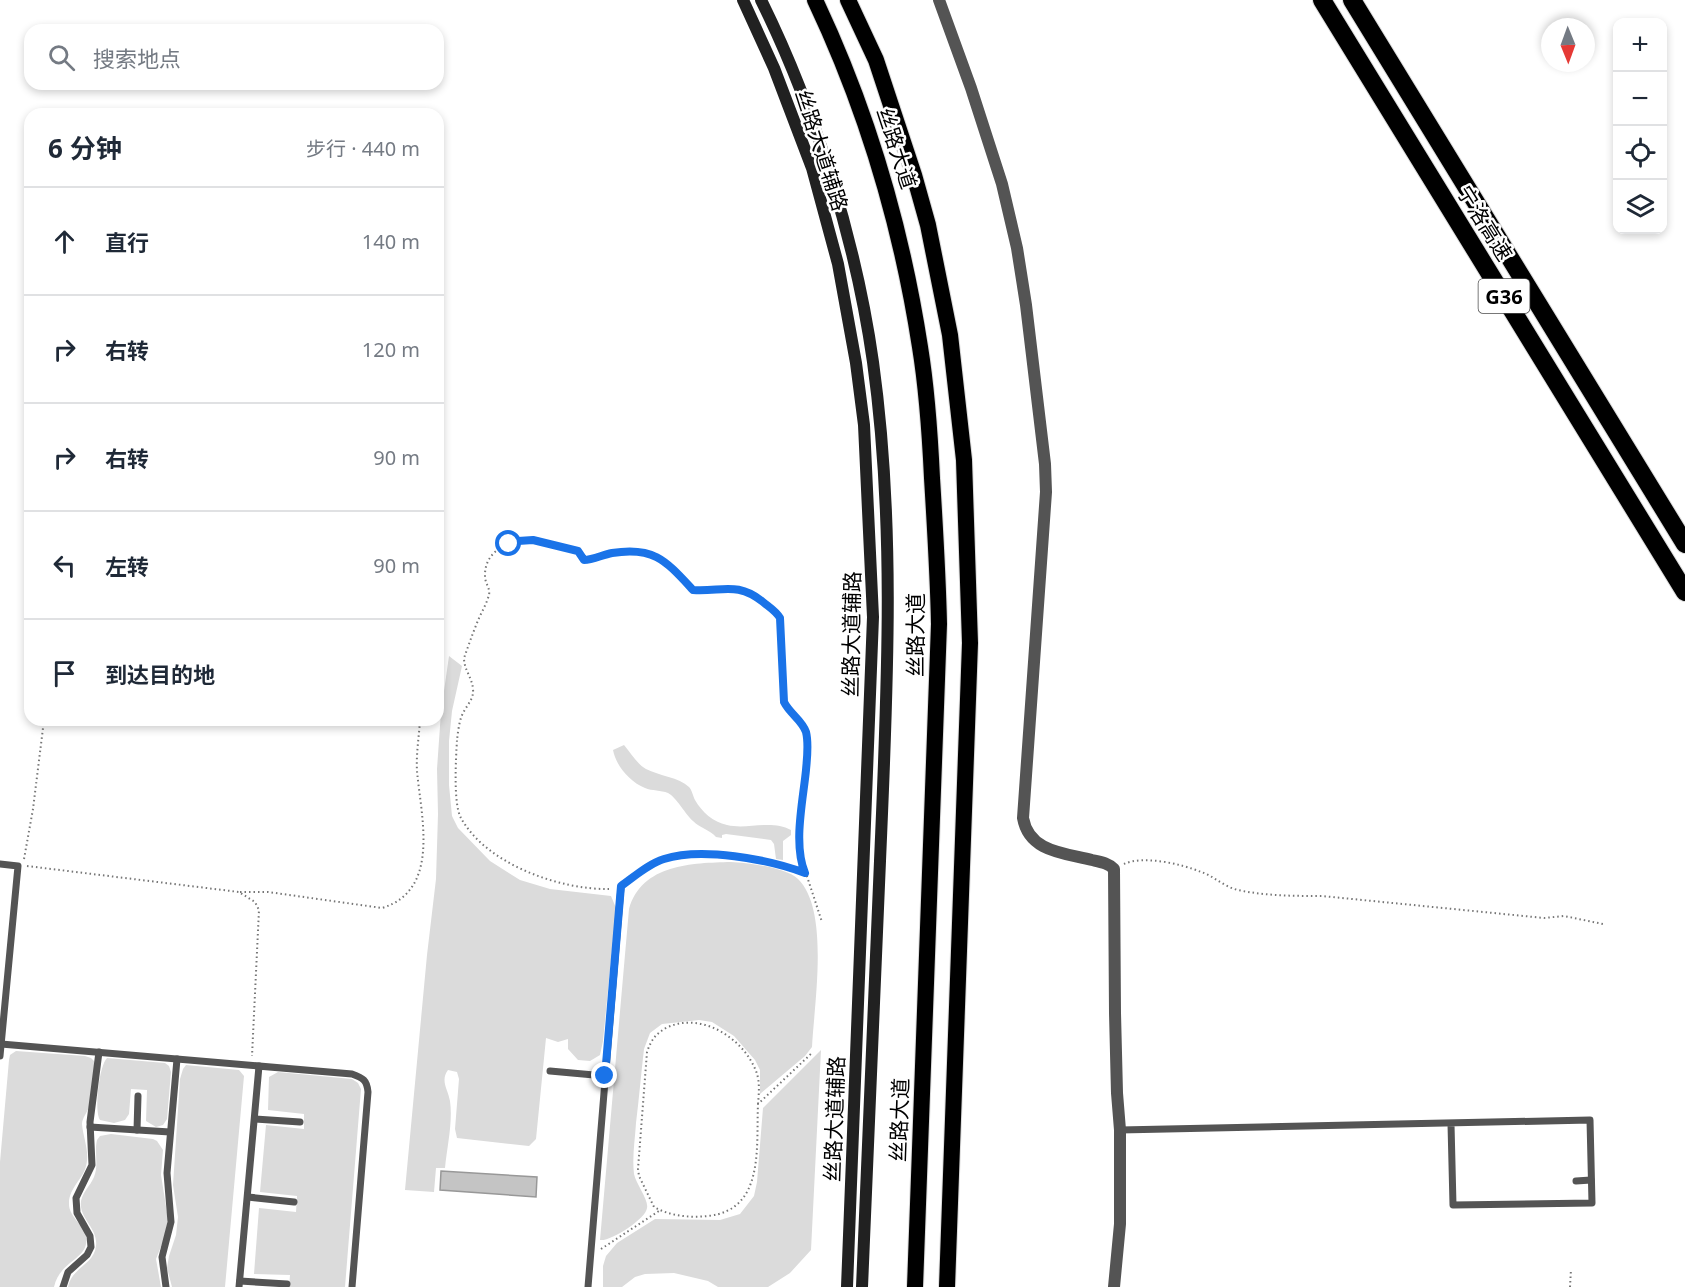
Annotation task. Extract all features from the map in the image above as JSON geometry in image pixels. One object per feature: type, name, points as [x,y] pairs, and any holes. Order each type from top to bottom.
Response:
[{"type":"highway","name":"丝路大道","points":[[815,0],[847,71],[895,218],[921,348],[930,435],[937,546],[939,635],[915,1287]]},
{"type":"highway","name":"丝路大道","points":[[849,0],[876,60],[928,225],[950,335],[964,460],[970,643],[947,1287]]},
{"type":"highway","name":"宁洛高速","points":[[1322,0],[1685,592]]},
{"type":"highway","name":"宁洛高速","points":[[1352,0],[1685,544]]},
{"type":"main road","name":"丝路大道辅路","points":[[743,0],[770,60],[812,168],[838,264],[856,363],[864,425],[873,641],[847,1287]]},
{"type":"main road","name":"丝路大道辅路","points":[[760,0],[786,55],[816,133],[854,262],[873,360],[883,453],[888,640],[862,1287]]},
{"type":"street","points":[[939,0],[971,88],[998,173],[1014,237],[1026,305],[1045,464],[1046,492],[1023,818],[1025,830],[1044,848],[1105,863],[1114,869],[1116,1083],[1120,1130],[1120,1224],[1114,1287]]},
{"type":"lane","points":[[0,864],[18,866],[0,1056]]},
{"type":"lane","points":[[588,1287],[621,886]]},
{"type":"lane","points":[[1,1044],[352,1074],[362,1077],[366,1081],[368,1092],[352,1287]]},
{"type":"lane","points":[[63,1287],[68,1272],[87,1255],[91,1247],[90,1236],[77,1213],[76,1203],[77,1194],[92,1165],[90,1127],[99,1052]]},
{"type":"lane","points":[[166,1287],[162,1257],[171,1222],[167,1173],[177,1059]]},
{"type":"lane","points":[[255,1066],[255,1119],[240,1284],[286,1284]]},
{"type":"lane","points":[[550,1071],[605,1076]]},
{"type":"lane","points":[[136,1130],[138,1096]]},
{"type":"lane","points":[[255,1119],[300,1122]]},
{"type":"lane","points":[[1120,1130],[1590,1120],[1592,1203],[1453,1205],[1451,1124]]},
{"type":"lane","points":[[90,1127],[171,1132]]},
{"type":"lane","points":[[1576,1181],[1591,1180]]},
{"type":"lane","points":[[248,1197],[294,1202]]},
{"type":"path","points":[[805,873],[770,861],[712,855],[681,856],[654,863],[621,886],[603,889],[556,882],[517,868],[477,838],[460,817],[458,807],[457,737],[462,714],[471,703],[473,688],[464,669],[464,658],[490,594],[485,575],[492,555],[500,548],[518,541],[533,540],[578,551],[584,560],[612,553],[643,552],[672,566],[693,590],[741,589],[752,593],[777,613],[782,629],[784,702],[788,711],[802,723],[808,750],[799,852],[822,922]]},
{"type":"path","points":[[18,866],[27,851],[43,726]]},
{"type":"path","points":[[18,866],[234,892],[268,892],[382,908],[397,904],[406,895],[420,870],[423,855],[424,838],[417,767],[420,726]]},
{"type":"path","points":[[1114,869],[1128,862],[1144,859],[1200,871],[1221,884],[1241,891],[1322,896],[1544,918],[1564,916],[1602,924]]},
{"type":"path","points":[[234,892],[250,898],[259,910],[255,1066]]},
{"type":"path","points":[[692,1023],[715,1028],[724,1034],[741,1049],[756,1070],[759,1085],[758,1104],[752,1185],[738,1205],[722,1214],[702,1217],[673,1214],[660,1210],[651,1202],[639,1176],[638,1158],[647,1052],[657,1033],[674,1025],[692,1023]]},
{"type":"path","points":[[758,1104],[813,1052]]},
{"type":"path","points":[[591,1255],[660,1210]]},
{"type":"path","points":[[1570,1287],[1571,1269]]},
{"type":"shaded area","points":[[449,656],[462,666],[452,711],[449,741],[452,816],[458,828],[490,861],[520,880],[550,889],[611,896],[616,908],[600,1055],[590,1061],[578,1060],[568,1049],[568,1039],[558,1042],[546,1038],[536,1139],[529,1146],[457,1138],[455,1129],[459,1079],[457,1072],[448,1070],[445,1081],[451,1117],[445,1168],[436,1168],[434,1192],[405,1190],[436,879],[437,769],[440,726],[444,726],[444,691]]},
{"type":"shaded area","points":[[624,745],[646,769],[680,781],[689,787],[701,809],[717,822],[735,826],[776,825],[791,830],[791,835],[783,841],[783,860],[776,859],[774,844],[771,840],[726,834],[722,835],[722,838],[716,837],[693,821],[668,793],[648,789],[634,782],[620,767],[613,750]]},
{"type":"shaded area","points":[[731,862],[784,871],[798,879],[808,893],[814,912],[818,959],[812,1047],[805,1056],[760,1094],[760,1070],[755,1060],[734,1036],[712,1022],[699,1020],[662,1024],[650,1033],[644,1049],[633,1161],[634,1174],[647,1208],[641,1218],[627,1229],[605,1240],[600,1240],[629,909],[636,894],[645,883],[670,869],[700,863]]},
{"type":"shaded area","points":[[821,1050],[811,1250],[790,1273],[768,1287],[718,1287],[708,1281],[674,1273],[645,1274],[635,1277],[622,1287],[603,1287],[603,1266],[606,1256],[617,1243],[655,1219],[720,1220],[740,1214],[754,1196],[763,1108]]},
{"type":"shaded area","points":[[16,1051],[85,1056],[94,1061],[94,1078],[89,1107],[82,1124],[87,1160],[84,1171],[71,1193],[69,1203],[72,1214],[85,1233],[86,1244],[80,1254],[61,1272],[54,1287],[0,1287],[0,1162],[9,1060],[10,1055]]},
{"type":"shaded area","points":[[107,1058],[165,1063],[169,1066],[171,1072],[167,1119],[163,1125],[156,1127],[146,1121],[147,1090],[131,1089],[129,1114],[125,1120],[114,1123],[100,1120],[97,1108],[98,1089]]},
{"type":"shaded area","points":[[186,1065],[239,1070],[244,1076],[225,1287],[172,1287],[167,1268],[176,1235],[178,1217],[173,1185],[180,1079]]},
{"type":"shaded area","points":[[278,1072],[352,1079],[361,1089],[345,1287],[289,1287],[290,1275],[254,1274],[259,1208],[296,1212],[297,1196],[260,1192],[266,1125],[304,1129],[304,1114],[268,1110],[269,1077]]},
{"type":"shaded area","points":[[111,1134],[153,1139],[163,1150],[161,1175],[168,1219],[164,1239],[156,1259],[161,1287],[68,1287],[70,1280],[91,1258],[96,1246],[95,1235],[82,1212],[81,1203],[95,1172],[97,1140],[100,1136]]},
{"type":"building","points":[[441,1171],[537,1177],[536,1197],[440,1190]]},
{"type":"route","points":[[509,544],[533,540],[578,551],[584,560],[612,553],[643,552],[672,566],[693,590],[727,588],[752,593],[780,618],[784,702],[788,711],[802,723],[806,733],[808,750],[799,852],[805,873],[770,861],[723,856],[681,856],[654,863],[621,886],[605,1076]]}]
